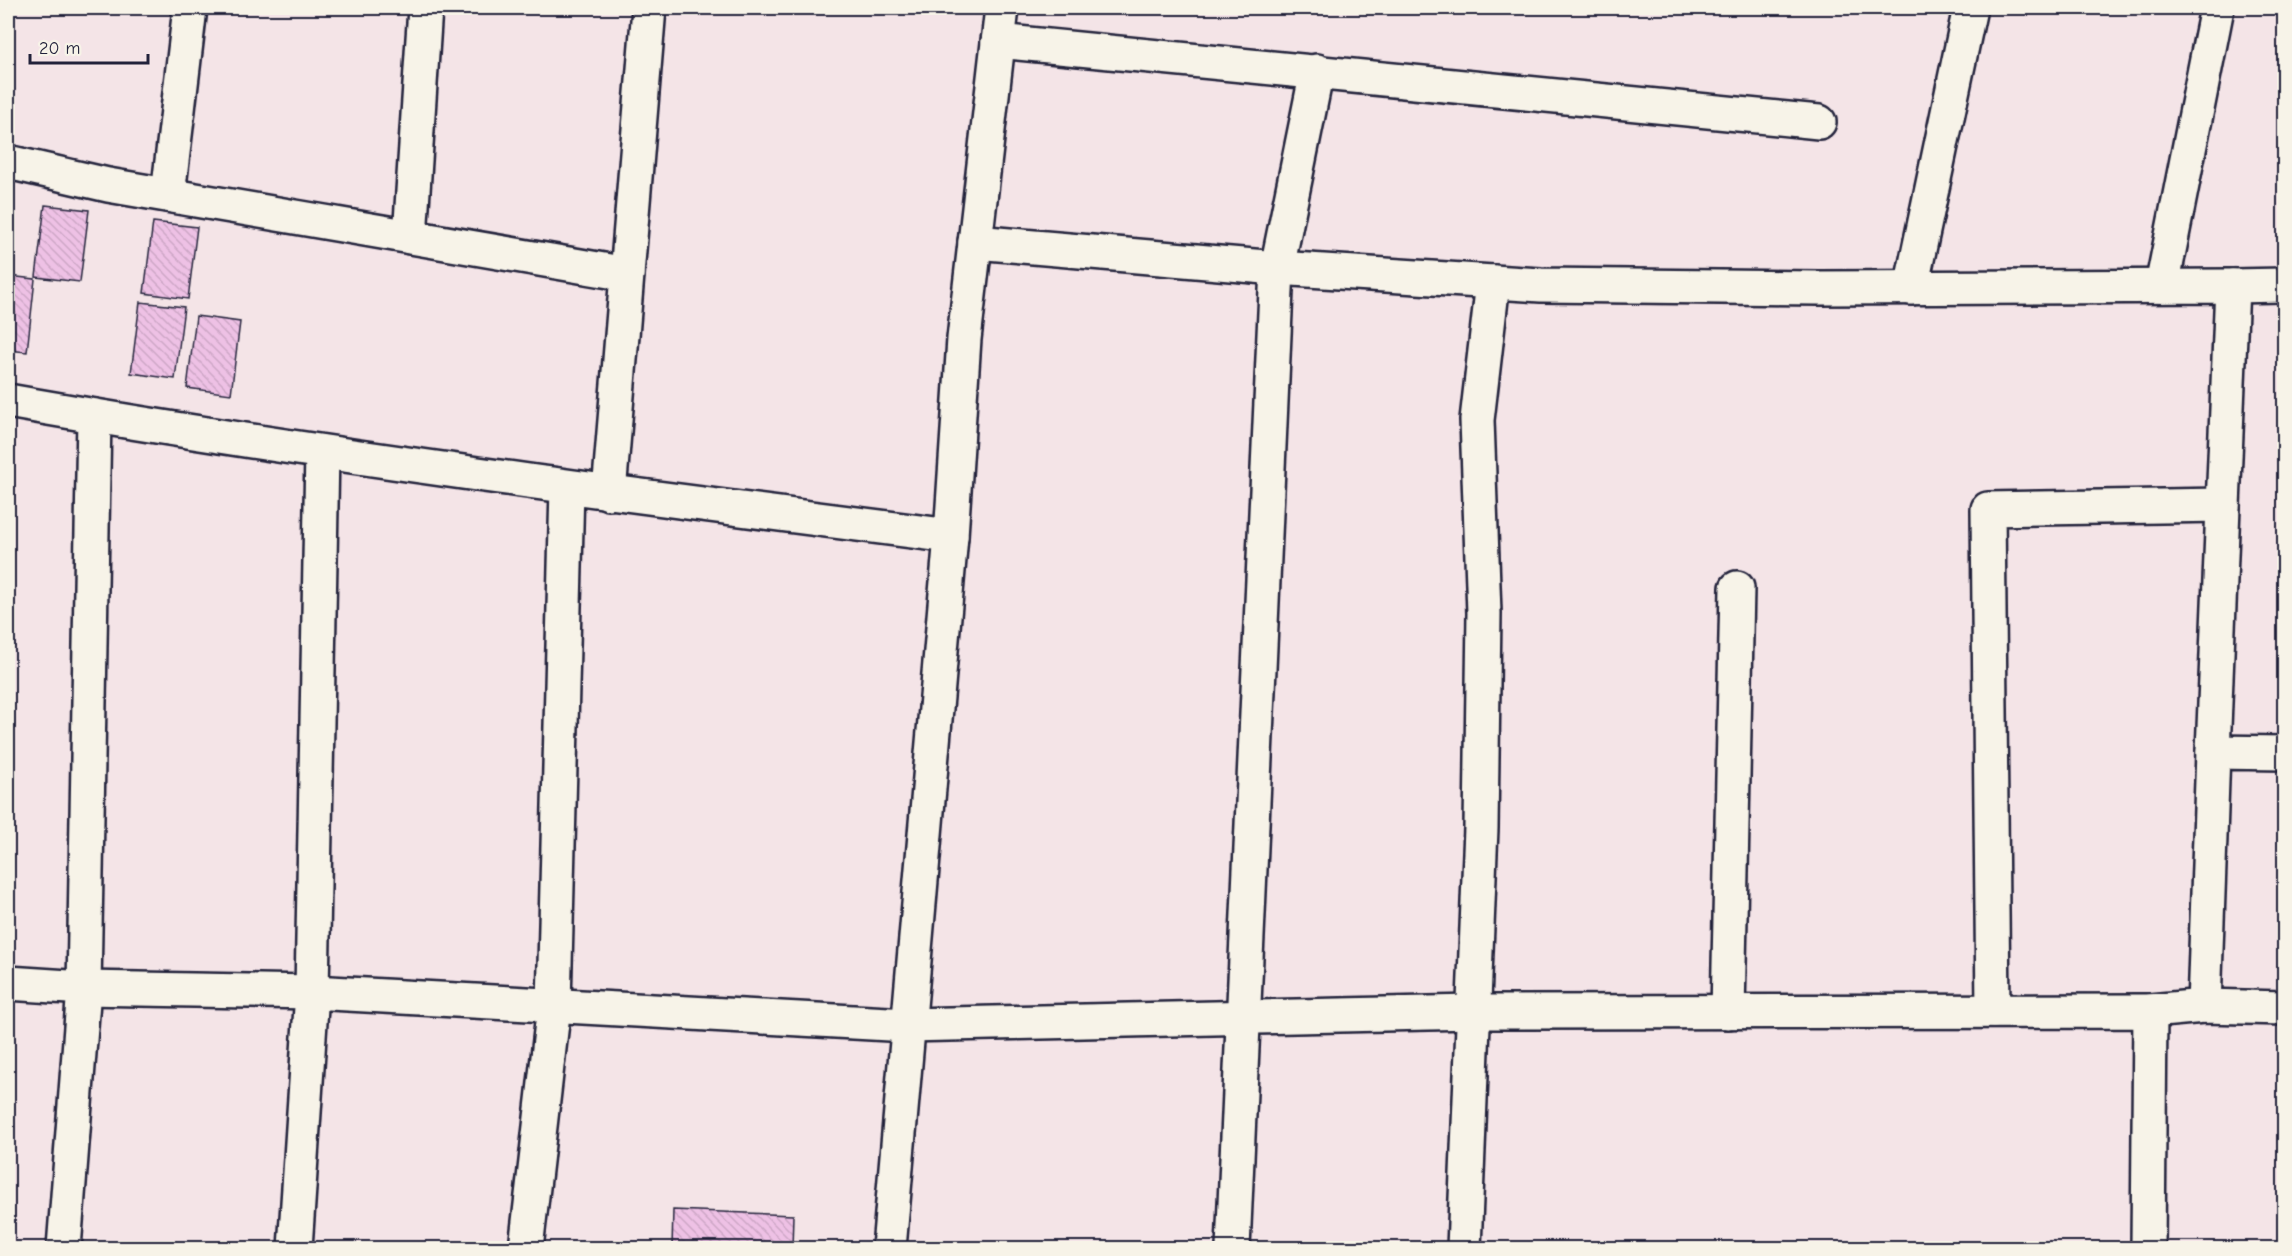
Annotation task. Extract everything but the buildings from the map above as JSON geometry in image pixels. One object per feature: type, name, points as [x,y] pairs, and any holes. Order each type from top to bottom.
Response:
[{"type":"street","points":[[168,195],[190,8]]},
{"type":"street","points":[[410,237],[425,8]]},
{"type":"street","points":[[609,493],[649,8]]},
{"type":"street","points":[[889,1248],[951,536],[964,339],[1002,8]]},
{"type":"street","points":[[1911,288],[1970,8]]},
{"type":"street","points":[[2162,286],[2217,8]]},
{"type":"street","points":[[998,41],[1820,122]]},
{"type":"street","points":[[1233,1248],[1277,268],[1317,71]]},
{"type":"street","points":[[8,162],[108,185],[627,274]]},
{"type":"street","points":[[975,242],[1277,268],[1541,285],[1911,288],[2284,285]]},
{"type":"street","points":[[1464,1248],[1481,828],[1485,613],[1476,420],[1494,282]]},
{"type":"street","points":[[2204,1006],[2232,286]]},
{"type":"street","points":[[8,401],[322,452],[609,493],[951,536]]},
{"type":"street","points":[[64,1248],[84,988],[94,416]]},
{"type":"street","points":[[295,1248],[312,992],[322,452]]},
{"type":"street","points":[[526,1248],[554,1005],[567,487]]},
{"type":"street","points":[[1993,1011],[1988,509],[2223,505]]},
{"type":"street","points":[[1728,1012],[1737,588]]},
{"type":"street","points":[[2213,752],[2284,753]]},
{"type":"street","points":[[8,983],[84,988],[312,992],[907,1025],[1473,1012],[2150,1011],[2204,1006],[2284,1008]]},
{"type":"street","points":[[2148,1248],[2150,1011]]}]
